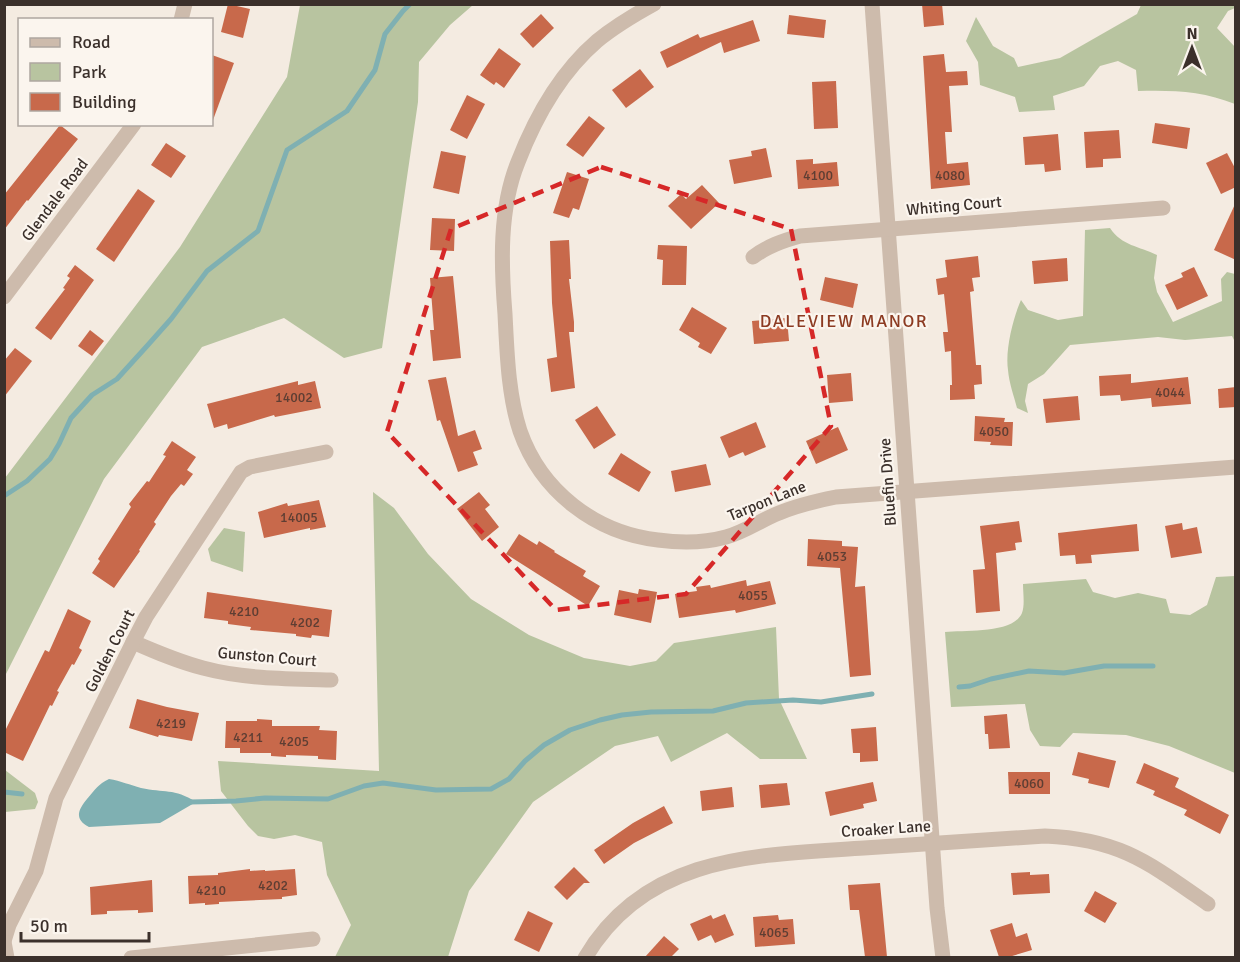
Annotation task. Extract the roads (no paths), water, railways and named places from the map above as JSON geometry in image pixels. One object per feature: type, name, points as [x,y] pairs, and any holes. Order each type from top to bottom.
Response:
[{"type":"street","name":"Tarpon Lane","points":[[654,4],[597,42],[564,78],[530,134],[517,164],[508,194],[504,225],[503,285],[508,361],[514,406],[531,456],[563,497],[583,514],[603,525],[630,534],[657,540],[685,542],[725,537],[742,532],[777,513],[806,503],[836,497],[1236,467]]},
{"type":"street","name":"Bluefin Drive","points":[[872,4],[943,957]]},
{"type":"street","name":"Glendale Road","points":[[4,297],[132,126]]},
{"type":"street","name":"Whiting Court","points":[[753,257],[774,244],[800,236],[1163,208]]},
{"type":"street","name":"Golden Court","points":[[7,957],[4,942],[12,919],[36,871],[56,798],[146,617],[241,472],[250,467],[326,452]]},
{"type":"street","name":"Gunston Court","points":[[133,642],[204,669],[240,675],[331,680]]},
{"type":"street","name":"Croaker Lane","points":[[585,957],[604,931],[635,902],[667,880],[694,869],[740,858],[765,855],[1045,836],[1083,839],[1127,851],[1208,904]]},
{"type":"street","points":[[138,957],[313,939]]},
{"type":"water","points":[[109,779],[141,788],[175,793],[196,802],[160,823],[89,827],[79,818],[80,811],[97,788]]},
{"type":"waterway","points":[[4,496],[27,481],[50,459],[71,418],[92,395],[117,379],[171,319],[207,271],[258,231],[287,150],[347,111],[375,70],[385,34],[410,4]]},
{"type":"waterway","points":[[959,687],[1029,671],[1064,673],[1104,666],[1153,666]]},
{"type":"waterway","points":[[190,802],[265,798],[328,799],[364,786],[383,783],[436,790],[491,789],[509,779],[544,745],[570,730],[600,720],[651,712],[713,711],[746,703],[793,700],[821,702],[872,694]]},
{"type":"waterway","points":[[4,792],[22,794]]},
{"type":"district","name":"DALEVIEW MANOR","points":[[844,321]]}]
